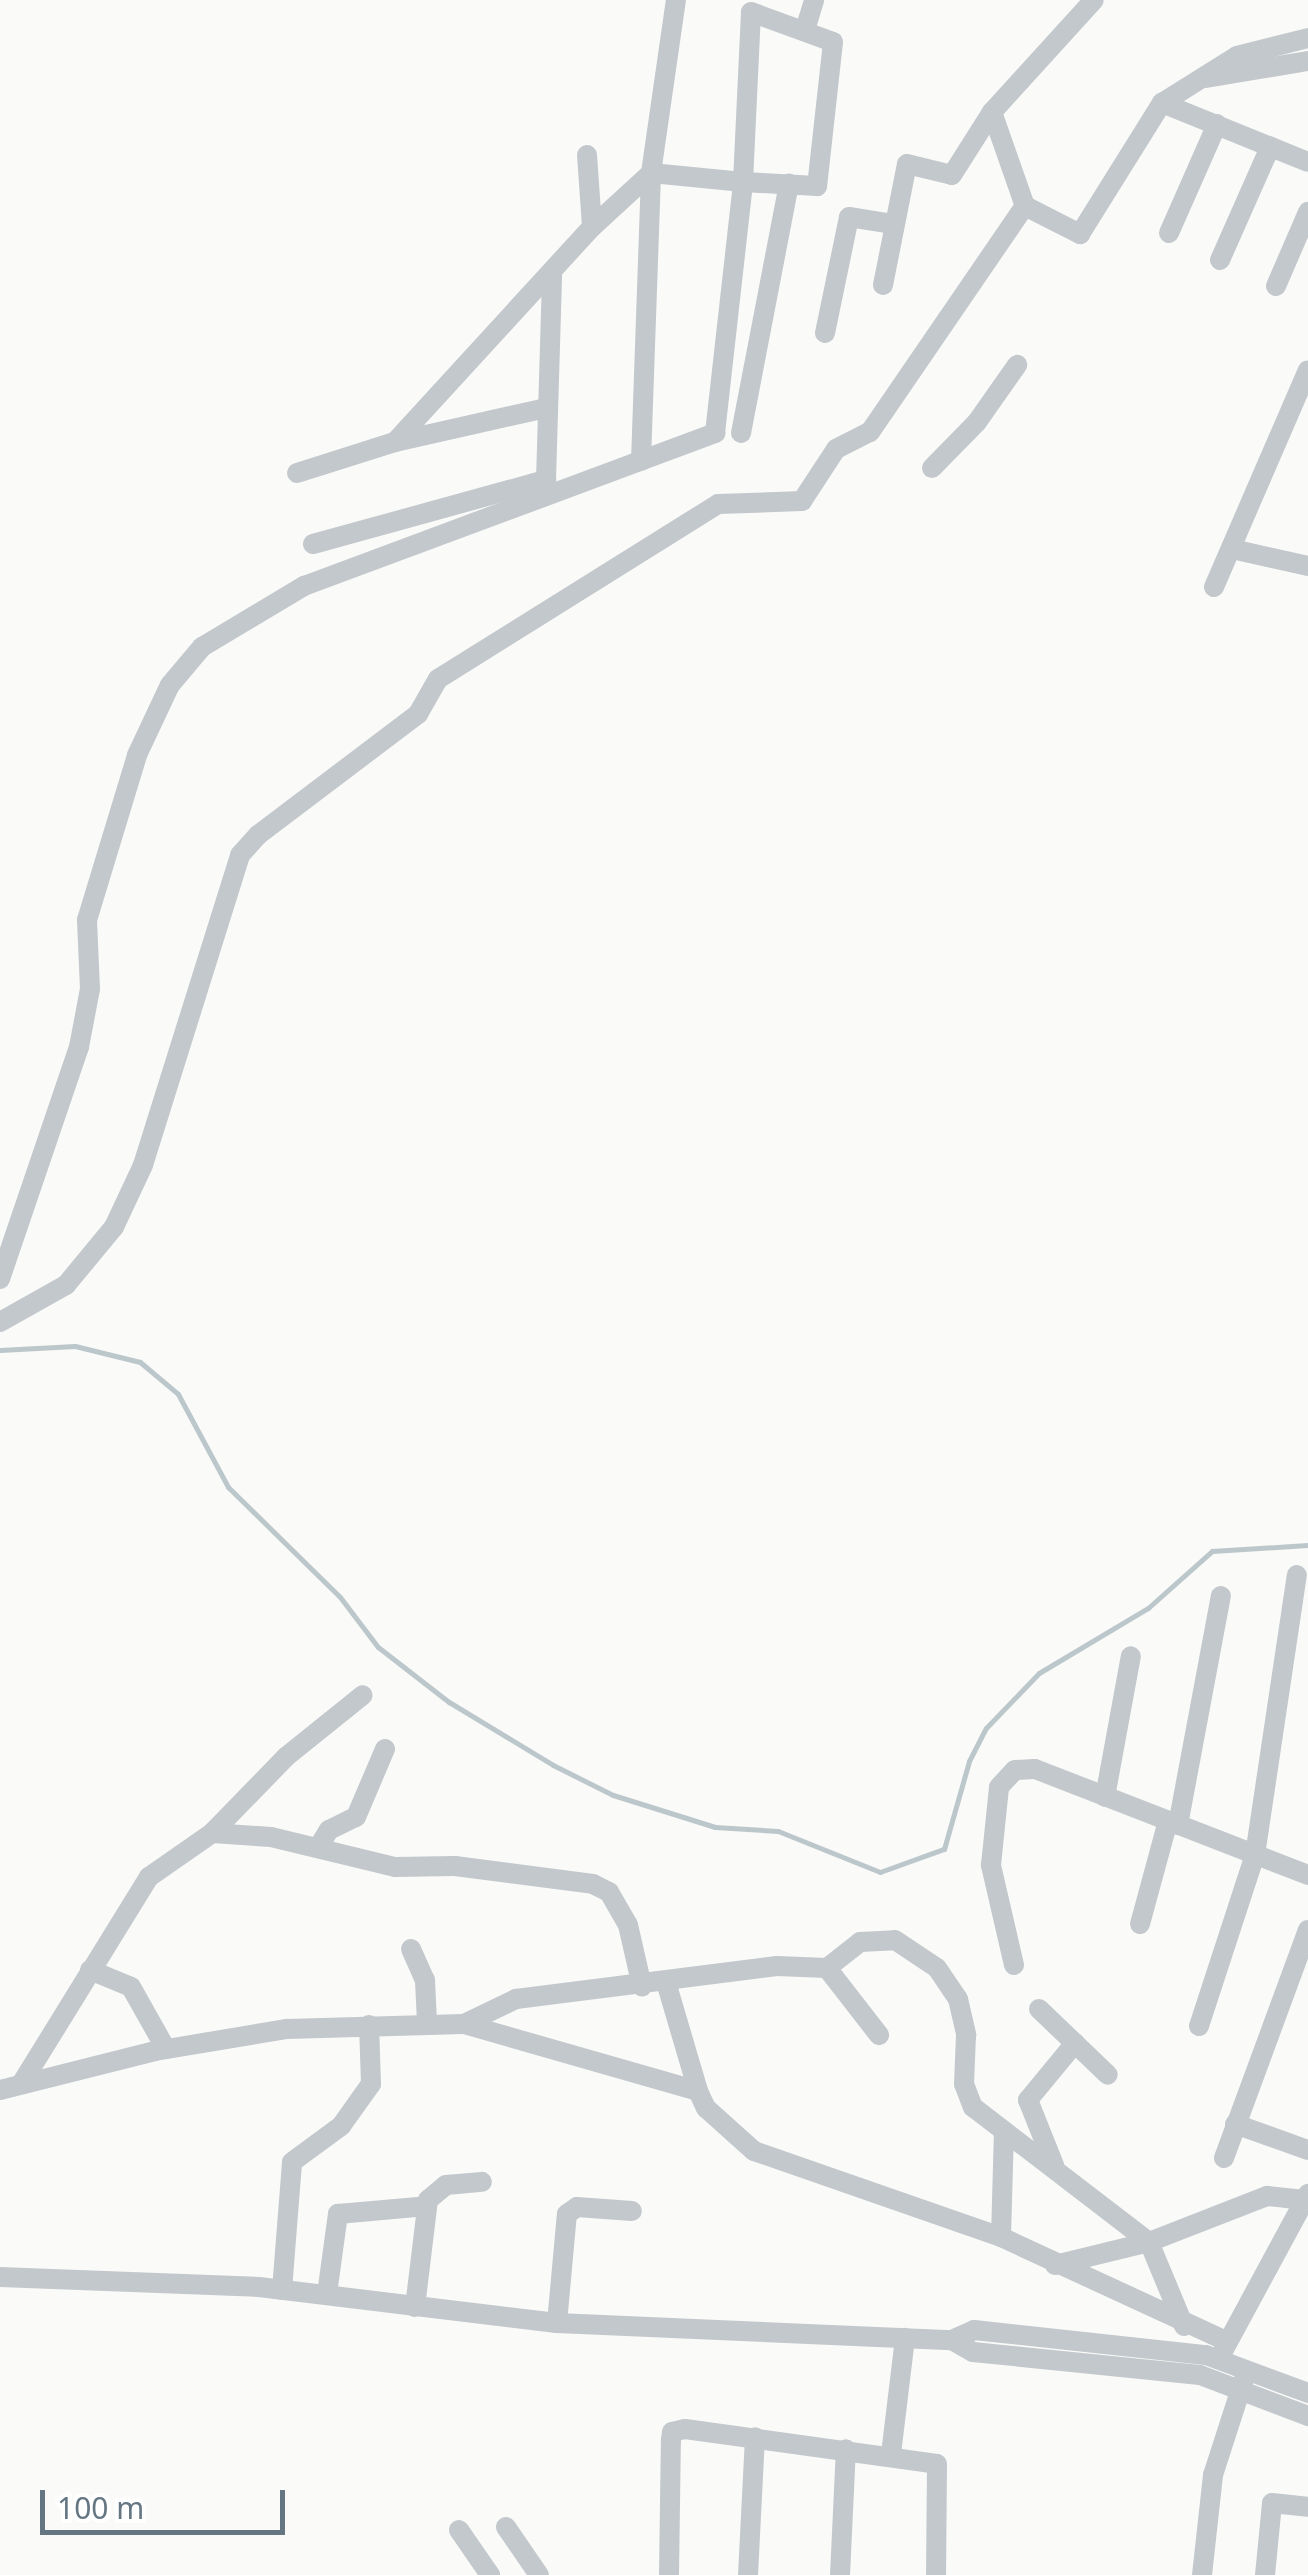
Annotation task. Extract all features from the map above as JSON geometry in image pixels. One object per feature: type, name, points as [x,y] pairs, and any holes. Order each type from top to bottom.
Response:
[{"type":"street","points":[[641,462],[651,173],[676,0]]},
{"type":"street","points":[[805,30],[814,0]]},
{"type":"street","points":[[883,285],[892,224],[907,164],[952,175],[992,112],[1094,0]]},
{"type":"street","points":[[0,1279],[79,1047],[90,988],[87,920],[138,755],[170,685],[202,647],[304,586],[716,434],[744,182],[749,6],[834,42],[817,186],[744,182],[651,173],[592,227],[395,442]]},
{"type":"street","points":[[992,112],[1026,206],[1080,234],[1162,103],[1237,56],[1305,39],[1308,61],[1204,78]]},
{"type":"street","points":[[1162,103],[1308,162]]},
{"type":"street","points":[[1169,234],[1217,124]]},
{"type":"street","points":[[1220,260],[1270,147]]},
{"type":"street","points":[[586,156],[592,227]]},
{"type":"street","points":[[741,433],[789,184]]},
{"type":"street","points":[[0,1322],[66,1285],[114,1227],[142,1166],[240,856],[258,834],[418,714],[438,679],[718,504],[802,501],[836,449],[870,432],[1026,206]]},
{"type":"street","points":[[1276,286],[1308,212]]},
{"type":"street","points":[[825,333],[848,217],[892,224]]},
{"type":"street","points":[[313,544],[546,480],[552,272]]},
{"type":"street","points":[[932,468],[977,422],[1017,365]]},
{"type":"street","points":[[1214,586],[1308,370]]},
{"type":"street","points":[[297,473],[395,442],[546,408]]},
{"type":"street","points":[[1232,549],[1308,566]]},
{"type":"street","points":[[1199,2026],[1255,1855],[1297,1575]]},
{"type":"street","points":[[1140,1924],[1173,1823],[1221,1596]]},
{"type":"street","points":[[1106,1797],[1131,1656]]},
{"type":"street","points":[[23,2080],[148,1877],[212,1833],[286,1756],[363,1695]]},
{"type":"street","points":[[318,1848],[334,1826],[356,1817],[385,1749]]},
{"type":"street","points":[[1014,1965],[992,1865],[1002,1779],[1015,1770],[1036,1770],[1308,1876]]},
{"type":"street","points":[[212,1833],[318,1848],[395,1868],[454,1866],[593,1884],[609,1892],[628,1924],[642,1986]]},
{"type":"street","points":[[1224,2158],[1308,1930]]},
{"type":"street","points":[[464,2024],[516,1999],[777,1966],[827,1968],[852,1946],[878,1938],[912,1948],[936,1968],[964,2019],[968,2098],[1004,2131],[1055,2166],[1149,2242],[1184,2326]]},
{"type":"street","points":[[411,1949],[425,1980],[427,2022]]},
{"type":"street","points":[[827,1968],[879,2035]]},
{"type":"street","points":[[90,1970],[131,1988],[166,2049]]},
{"type":"street","points":[[666,1982],[698,2092],[754,2151],[1001,2236],[1184,2326],[1219,2360],[1308,2416]]},
{"type":"street","points":[[1039,2009],[1108,2075]]},
{"type":"street","points":[[0,2090],[23,2080],[166,2049],[286,2029],[427,2022],[464,2024],[698,2092]]},
{"type":"street","points":[[282,2290],[292,2162],[340,2126],[370,2084],[368,2025]]},
{"type":"street","points":[[1055,2166],[1028,2100],[1075,2043]]},
{"type":"street","points":[[1235,2124],[1308,2150]]},
{"type":"street","points":[[1001,2236],[1004,2131]]},
{"type":"street","points":[[416,2307],[427,2206],[446,2185],[482,2182]]},
{"type":"street","points":[[1054,2265],[1149,2242],[1267,2196],[1282,2193],[1305,2206],[1219,2360]]},
{"type":"street","points":[[326,2294],[338,2214],[427,2206]]},
{"type":"street","points":[[557,2323],[567,2214],[577,2208],[632,2211]]},
{"type":"street","points":[[0,2277],[282,2290],[557,2323],[952,2340],[974,2330],[1219,2360]]},
{"type":"street","points":[[891,2454],[905,2338]]},
{"type":"street","points":[[1244,2378],[1308,2392]]},
{"type":"street","points":[[1202,2575],[1213,2475],[1244,2378]]},
{"type":"street","points":[[668,2575],[672,2432],[755,2437],[931,2460],[940,2470],[936,2575]]},
{"type":"street","points":[[748,2575],[755,2437]]},
{"type":"street","points":[[840,2575],[846,2448]]},
{"type":"street","points":[[1265,2575],[1272,2502],[1308,2506]]},
{"type":"street","points":[[506,2526],[539,2575]]},
{"type":"street","points":[[459,2530],[490,2575]]},
{"type":"waterway","points":[[0,1350],[75,1346],[140,1362],[178,1394],[228,1487],[340,1597],[378,1647],[449,1702],[553,1765],[613,1795],[715,1827],[778,1831],[880,1872],[944,1849],[969,1761],[986,1728],[1039,1673],[1148,1608],[1212,1551],[1308,1545]]}]
